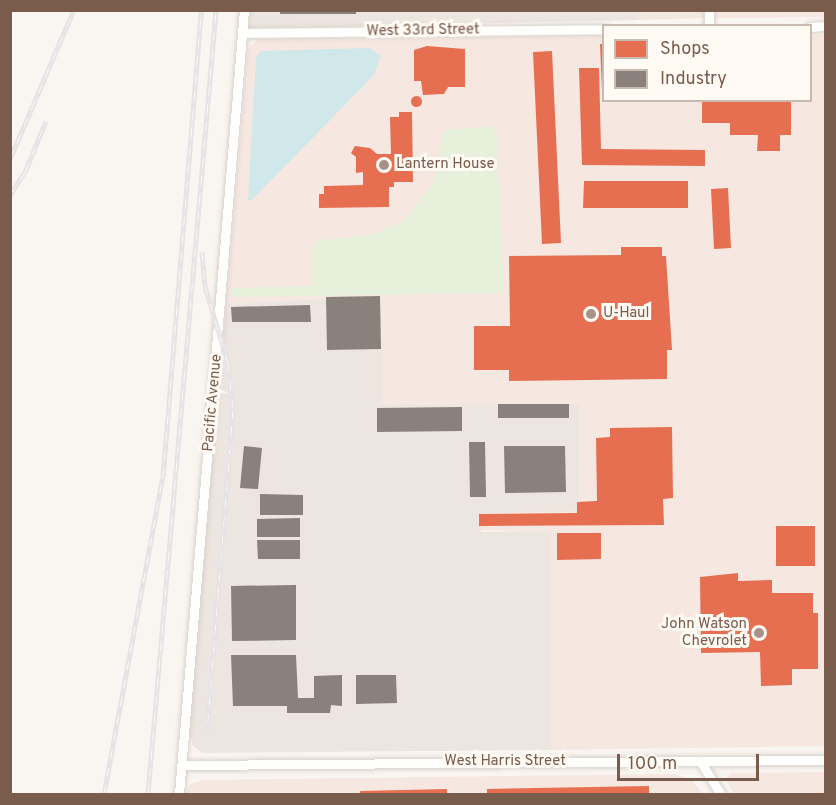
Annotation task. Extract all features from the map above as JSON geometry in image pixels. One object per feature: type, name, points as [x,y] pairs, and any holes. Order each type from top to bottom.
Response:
[{"type":"street","name":"Pacific Avenue","points":[[179,795],[244,10]]},
{"type":"street","name":"West 33rd Street","points":[[242,33],[602,29]]},
{"type":"street","name":"West Harris Street","points":[[183,765],[825,760]]},
{"type":"street","points":[[700,761],[721,795]]},
{"type":"shaded area","points":[[251,10],[638,11],[638,20],[249,28]]},
{"type":"shaded area","points":[[638,11],[708,11],[708,18],[638,20]]},
{"type":"shaded area","points":[[708,11],[825,11],[825,17],[708,18]]},
{"type":"shaded area","points":[[812,35],[825,35],[825,746],[551,750],[551,532],[480,530],[480,512],[579,405],[382,405],[380,296],[226,304],[248,48],[259,39],[602,36],[602,102],[812,102]]},
{"type":"shaded area","points":[[380,296],[383,405],[579,405],[579,511],[480,513],[481,532],[551,531],[551,750],[202,753],[193,746],[189,731],[226,304]]},
{"type":"shaded area","points":[[825,772],[825,794],[734,794],[725,779],[731,773]]},
{"type":"shaded area","points":[[674,774],[692,780],[703,794],[184,794],[191,784],[203,780]]},
{"type":"green space","points":[[496,126],[504,293],[231,297],[232,288],[311,286],[311,249],[315,241],[374,234],[404,220],[433,183],[444,130]]},
{"type":"water","points":[[370,48],[381,56],[374,75],[252,200],[248,200],[256,58],[261,51]]},
{"type":"building: Shops","points":[[600,44],[602,44],[602,91]]},
{"type":"building: Shops","points":[[427,46],[465,49],[465,87],[448,87],[444,94],[423,95],[421,81],[414,81],[414,50]]},
{"type":"building: Shops","points":[[552,51],[561,243],[542,244],[533,52]]},
{"type":"building: Shops","points":[[579,68],[599,68],[601,149],[705,150],[705,166],[582,165]]},
{"type":"building: Shops","points":[[416,96],[420,97],[420,105],[416,106],[412,105],[411,101],[412,97]]},
{"type":"building: Shops","points":[[702,102],[791,102],[791,135],[780,135],[780,151],[757,151],[758,135],[730,135],[730,123],[702,123]]},
{"type":"building: Shops","name":"Lantern House","points":[[399,112],[412,112],[413,182],[394,182],[394,187],[389,187],[389,207],[319,208],[319,194],[324,194],[324,186],[363,185],[363,172],[356,173],[356,157],[351,153],[355,146],[370,148],[377,154],[391,154],[390,117],[399,117]]},
{"type":"building: Shops","points":[[584,181],[688,181],[688,208],[583,208]]},
{"type":"building: Shops","points":[[728,188],[731,248],[714,249],[711,189]]},
{"type":"building: Shops","name":"U-Haul","points":[[621,247],[662,247],[662,256],[666,256],[672,350],[667,350],[667,379],[509,381],[509,370],[474,370],[474,326],[510,326],[509,256],[621,255]]},
{"type":"building: Shops","points":[[672,427],[673,498],[663,499],[664,525],[479,526],[479,514],[577,513],[577,502],[597,501],[596,438],[610,437],[610,428]]},
{"type":"building: Shops","points":[[776,526],[815,526],[815,566],[776,566]]},
{"type":"building: Shops","points":[[557,533],[601,533],[601,559],[557,560]]},
{"type":"building: Shops","name":"John Watson Chevrolet","points":[[738,573],[738,581],[772,580],[772,593],[813,593],[813,613],[818,613],[818,669],[792,669],[792,685],[761,686],[760,652],[701,653],[700,577]]},
{"type":"building: Shops","points":[[649,786],[649,794],[487,794],[487,789]]},
{"type":"building: Shops","points":[[447,789],[447,794],[360,794],[360,791]]},
{"type":"building: Industry","points":[[280,10],[356,10],[356,14],[280,14]]},
{"type":"building: Industry","points":[[380,296],[381,349],[327,350],[326,297]]},
{"type":"building: Industry","points":[[310,305],[311,322],[232,322],[231,307]]},
{"type":"building: Industry","points":[[498,404],[569,404],[569,418],[498,418]]},
{"type":"building: Industry","points":[[462,407],[462,431],[377,432],[377,408]]},
{"type":"building: Industry","points":[[469,442],[485,442],[486,497],[470,497]]},
{"type":"building: Industry","points":[[244,446],[262,448],[258,489],[240,488]]},
{"type":"building: Industry","points":[[504,446],[565,446],[566,492],[505,493]]},
{"type":"building: Industry","points":[[260,494],[303,495],[303,515],[260,515]]},
{"type":"building: Industry","points":[[300,518],[300,537],[257,537],[257,519]]},
{"type":"building: Industry","points":[[257,540],[300,540],[300,559],[258,559]]},
{"type":"building: Industry","points":[[296,585],[296,640],[232,641],[231,586]]},
{"type":"building: Industry","points":[[231,655],[296,655],[298,698],[314,698],[314,676],[342,675],[342,706],[331,705],[330,713],[287,713],[287,706],[233,706]]},
{"type":"building: Industry","points":[[356,675],[396,675],[397,703],[356,704]]},
{"type":"railway","points":[[10,159],[74,10]]},
{"type":"railway","points":[[104,794],[163,477],[201,10]]},
{"type":"railway","points":[[148,794],[216,10]]},
{"type":"railway","points":[[10,195],[25,172],[46,121]]},
{"type":"railway","points":[[202,252],[205,286],[228,363],[233,409],[207,730]]},
{"type":"place","name":"Lantern House","points":[[384,165]]},
{"type":"place","name":"U-Haul","points":[[591,314]]},
{"type":"place","name":"John Watson Chevrolet","points":[[759,633]]}]
